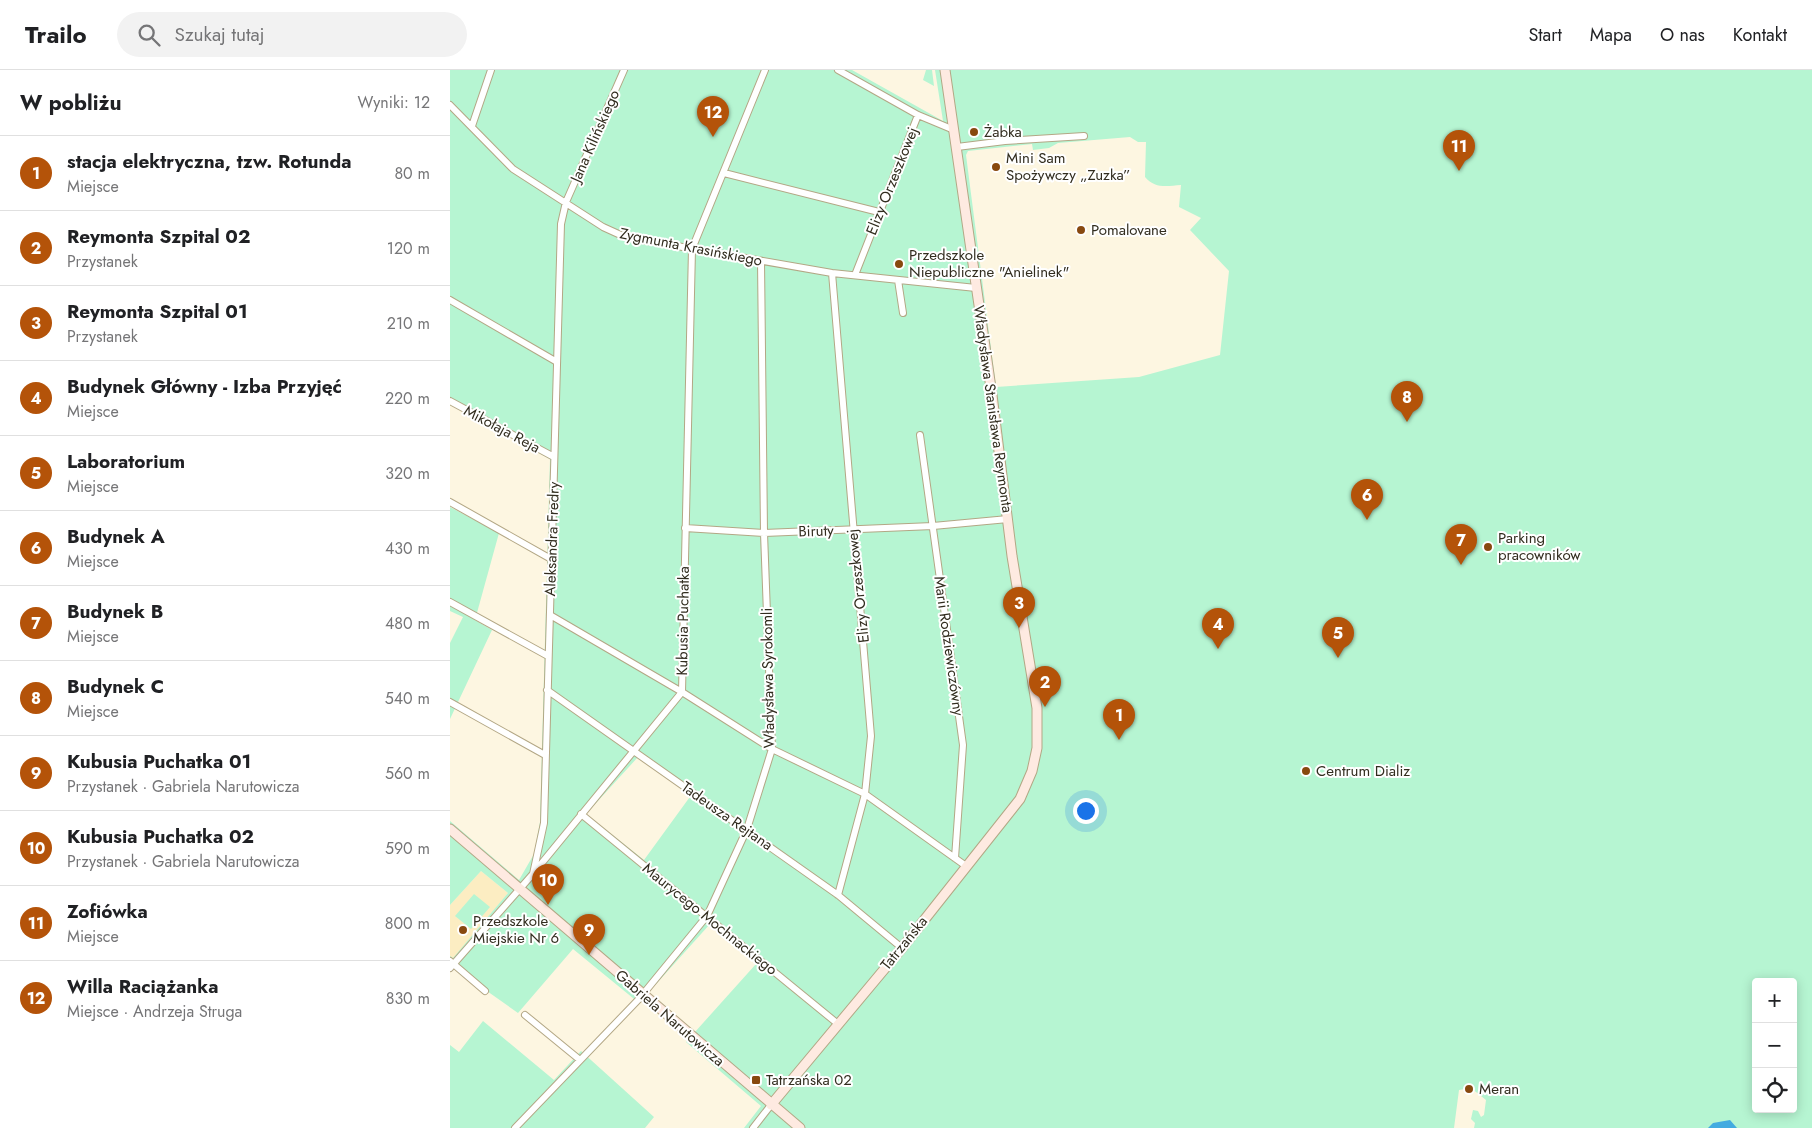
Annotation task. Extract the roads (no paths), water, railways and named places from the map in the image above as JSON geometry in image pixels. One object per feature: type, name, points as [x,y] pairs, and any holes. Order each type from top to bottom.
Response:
[{"type":"street","points":[[472,126],[491,70]]},
{"type":"street","name":"Jana Kilińskiego","points":[[566,202],[624,70]]},
{"type":"street","points":[[692,249],[765,70]]},
{"type":"street","points":[[838,70],[918,116],[954,130]]},
{"type":"street","name":"Władysława Stanisława Reymonta","points":[[944,70],[957,147],[1008,519],[1037,708],[1037,748]]},
{"type":"street","name":"Zygmunta Krasińskiego","points":[[450,106],[472,126],[513,170],[566,202],[603,228],[625,237],[832,273],[976,288]]},
{"type":"street","name":"Elizy Orzeszkowej","points":[[855,275],[918,116]]},
{"type":"street","points":[[957,147],[1005,141],[1084,136]]},
{"type":"street","points":[[724,173],[879,212]]},
{"type":"street","name":"Aleksandra Fredry","points":[[532,876],[544,823],[561,224],[566,202]]},
{"type":"street","name":"Kubusia Puchatka","points":[[451,964],[532,876],[682,692],[692,249]]},
{"type":"street","name":"Władysława Syrokomli","points":[[515,1128],[643,994],[707,916],[747,829],[772,749],[764,533],[761,261]]},
{"type":"street","name":"Elizy Orzeszkowej","points":[[832,273],[852,530],[868,683],[871,736],[865,794],[838,895]]},
{"type":"street","points":[[898,280],[903,313]]},
{"type":"street","points":[[450,300],[557,362]]},
{"type":"street","name":"Mikołaja Reja","points":[[450,400],[554,457]]},
{"type":"street","name":"Marii Rodziewiczówny","points":[[920,435],[963,745],[955,858]]},
{"type":"street","points":[[450,502],[551,559]]},
{"type":"street","name":"Biruty","points":[[685,528],[764,533],[933,526],[1008,519]]},
{"type":"street","points":[[450,602],[548,656]]},
{"type":"street","points":[[550,616],[682,692],[772,749],[865,794],[966,866]]},
{"type":"street","name":"Tadeusza Rejtana","points":[[547,690],[747,829],[838,895],[902,948]]},
{"type":"street","points":[[450,702],[545,755]]},
{"type":"street","name":"Tatrzańska","points":[[753,1128],[902,948],[1020,799],[1032,771],[1037,748]]},
{"type":"street","name":"Maurycego Mochnackiego","points":[[581,814],[838,1024]]},
{"type":"street","name":"Gabriela Narutowicza","points":[[450,829],[800,1128]]},
{"type":"street","points":[[451,964],[485,991]]},
{"type":"street","points":[[525,1015],[580,1060]]},
{"type":"water","points":[[1730,1120],[1737,1128],[1708,1128],[1713,1123]]},
{"type":"place","name":"Żabka","points":[[974,132]]},
{"type":"place","name":"Willa Raciążanka","points":[[713,137]]},
{"type":"place","name":"Mini Sam Spożywczy „Zuzka”","points":[[996,167]]},
{"type":"place","name":"Zofiówka","points":[[1459,171]]},
{"type":"place","name":"Pomalovane","points":[[1081,230]]},
{"type":"place","name":"Przedszkole Niepubliczne \"Anielinek\"","points":[[899,264]]},
{"type":"place","name":"Budynek C","points":[[1407,422]]},
{"type":"place","name":"Budynek A","points":[[1367,520]]},
{"type":"place","name":"Parking pracowników","points":[[1488,547]]},
{"type":"place","name":"Budynek B","points":[[1461,565]]},
{"type":"place","name":"Reymonta Szpital 01","points":[[1019,628]]},
{"type":"place","name":"Budynek Główny - Izba Przyjęć","points":[[1218,649]]},
{"type":"place","name":"Laboratorium","points":[[1338,658]]},
{"type":"place","name":"Reymonta Szpital 02","points":[[1045,707]]},
{"type":"place","name":"stacja elektryczna, tzw. Rotunda","points":[[1119,740]]},
{"type":"place","name":"Centrum Dializ","points":[[1306,771]]},
{"type":"place","name":"Kubusia Puchatka 02","points":[[548,905]]},
{"type":"place","name":"Przedszkole Miejskie Nr 6","points":[[463,930]]},
{"type":"place","name":"Kubusia Puchatka 01","points":[[589,955]]},
{"type":"place","name":"Tatrzańska 02","points":[[756,1080]]},
{"type":"place","name":"Meran","points":[[1469,1089]]}]
